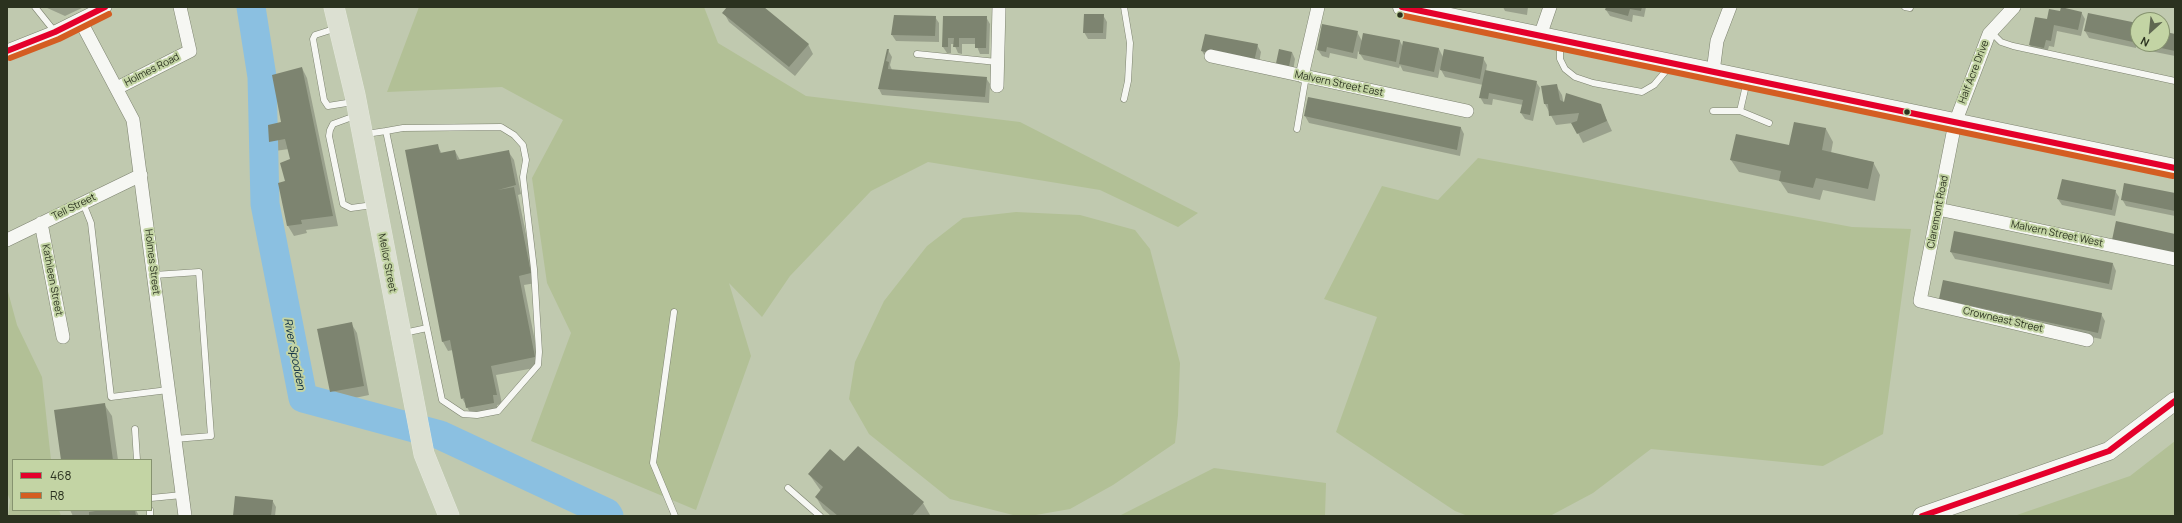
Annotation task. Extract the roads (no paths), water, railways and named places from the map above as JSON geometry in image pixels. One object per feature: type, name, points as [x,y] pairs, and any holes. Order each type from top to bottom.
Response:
[{"type":"main road","name":"Mellor Street","points":[[334,7],[358,108],[424,454],[449,516]]},
{"type":"main road","points":[[1402,7],[2175,168]]},
{"type":"main road","points":[[1922,516],[2109,451],[2175,401]]},
{"type":"street","points":[[7,51],[55,32],[104,7]]},
{"type":"street","name":"Holmes Road","points":[[117,88],[190,51],[180,7]]},
{"type":"street","points":[[996,86],[999,7]]},
{"type":"street","points":[[1304,76],[1318,7]]},
{"type":"street","points":[[1540,36],[1550,7]]},
{"type":"street","points":[[1713,72],[1717,41],[1730,7]]},
{"type":"street","name":"Half Acre Drive","points":[[1955,123],[1991,32],[2012,8]]},
{"type":"street","name":"Holmes Street","points":[[80,20],[133,120],[185,516]]},
{"type":"street","name":"Malvern Street East","points":[[1211,56],[1467,111]]},
{"type":"street","name":"Claremont Road","points":[[1920,301],[1955,123]]},
{"type":"street","name":"Tell Street","points":[[7,240],[140,175]]},
{"type":"street","name":"Malvern Street West","points":[[1938,209],[2175,259]]},
{"type":"street","name":"Kathleen Street","points":[[41,223],[63,337]]},
{"type":"street","name":"Crowneast Street","points":[[1920,301],[2086,340]]},
{"type":"lane","points":[[35,7],[55,32]]},
{"type":"lane","points":[[1124,7],[1130,43],[1128,81],[1124,99]]},
{"type":"lane","points":[[339,27],[315,35],[313,39],[324,100],[328,106],[358,108]]},
{"type":"lane","points":[[1991,32],[2001,42],[2013,46],[2175,81]]},
{"type":"lane","points":[[1560,40],[1560,59],[1565,70],[1570,74],[1593,83],[1635,91],[1646,90],[1672,63]]},
{"type":"lane","points":[[917,54],[997,62]]},
{"type":"lane","points":[[1297,129],[1304,76]]},
{"type":"lane","points":[[1740,111],[1748,79]]},
{"type":"lane","points":[[358,108],[333,124],[329,136],[343,204],[351,208],[376,204]]},
{"type":"lane","points":[[1713,111],[1740,111],[1769,123]]},
{"type":"lane","points":[[363,135],[403,128],[501,127],[514,135],[523,145],[526,160],[523,177],[534,269],[539,352],[538,365],[498,411],[477,415],[463,414],[442,400],[386,131]]},
{"type":"lane","points":[[83,203],[90,223],[111,397],[168,390]]},
{"type":"lane","points":[[154,275],[199,272],[211,436],[175,439]]},
{"type":"lane","points":[[674,312],[653,463],[675,516]]},
{"type":"lane","points":[[400,333],[427,328]]},
{"type":"lane","points":[[135,430],[137,459]]},
{"type":"lane","points":[[788,488],[820,516]]},
{"type":"lane","points":[[152,498],[182,495]]},
{"type":"waterway","name":"River Spodden","points":[[251,7],[262,77],[265,204],[303,398],[440,435],[607,513],[609,516]]}]
